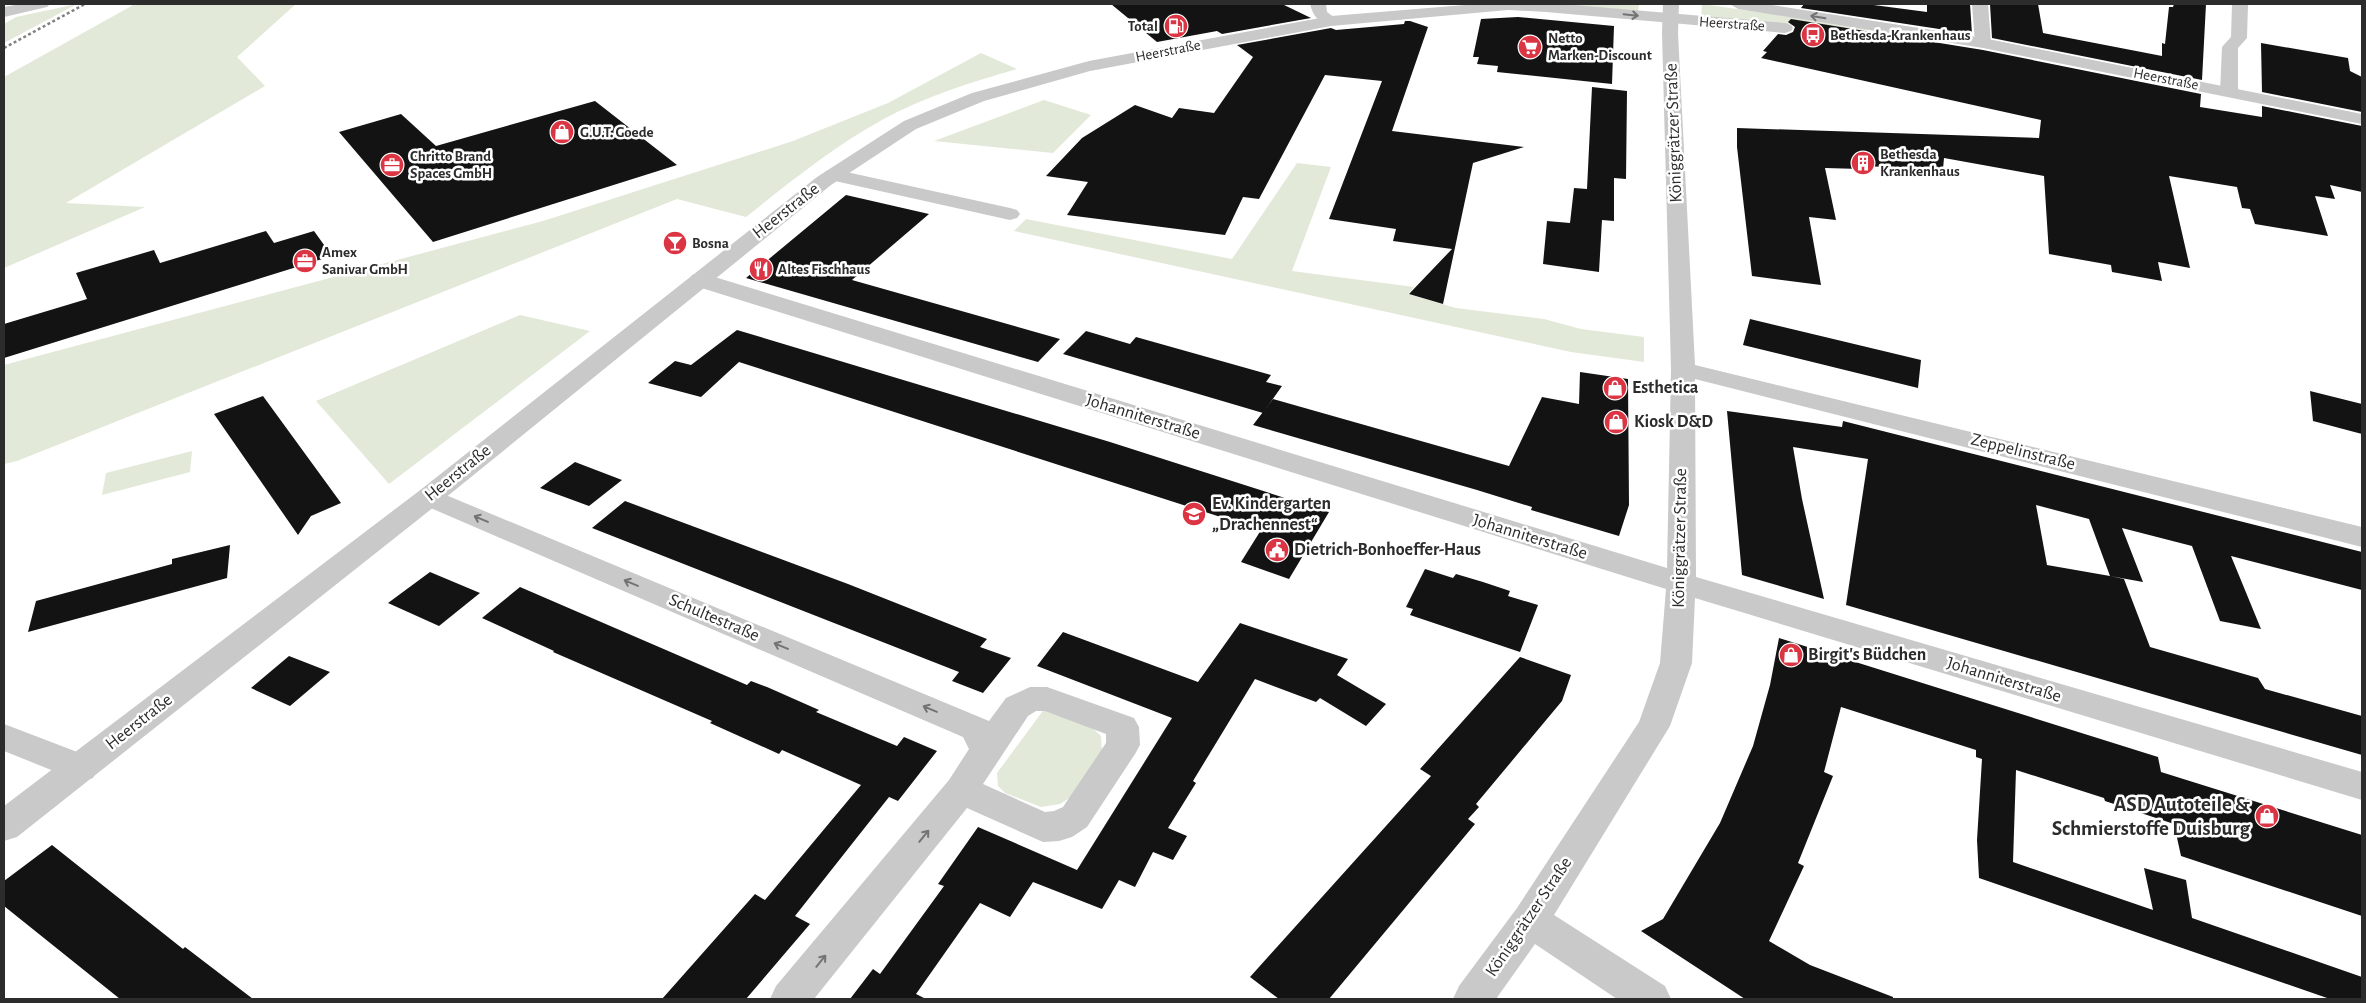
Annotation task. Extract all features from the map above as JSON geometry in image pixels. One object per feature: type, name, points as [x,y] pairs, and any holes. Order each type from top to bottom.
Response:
[{"type":"street","points":[[4,12],[42,4]]},
{"type":"street","name":"Heerstraße","points":[[4,826],[429,497],[833,175],[910,126],[978,98],[1030,81],[1324,13],[1528,4]]},
{"type":"street","name":"Heerstraße","points":[[1738,4],[1976,42],[2362,118]]},
{"type":"street","points":[[1976,42],[1980,4]]},
{"type":"street","points":[[2229,92],[2230,47],[2239,38],[2240,4]]},
{"type":"street","name":"Heerstraße","points":[[1495,6],[1670,11],[1976,42]]},
{"type":"street","name":"Königgrätzer Straße","points":[[1473,999],[1530,920],[1654,726],[1676,663],[1681,583],[1683,369],[1670,11]]},
{"type":"street","name":"Heerstraße","points":[[833,175],[1010,214]]},
{"type":"street","name":"Johanniterstraße","points":[[700,280],[1681,583],[2362,786]]},
{"type":"street","name":"Zeppelinstraße","points":[[1683,369],[2362,536]]},
{"type":"street","name":"Schultestraße","points":[[429,497],[975,728],[983,738],[986,752]]},
{"type":"street","points":[[790,999],[961,790],[1017,707],[1030,699],[1047,699],[1122,727],[1123,745],[1075,817],[1060,826],[1044,827],[961,790]]},
{"type":"street","points":[[4,737],[81,768]]},
{"type":"street","points":[[1530,920],[1651,999]]},
{"type":"green space","points":[[77,4],[4,43],[4,24],[16,17]]},
{"type":"green space","points":[[135,4],[296,4],[237,57],[265,86],[66,203],[145,207],[4,268],[4,77]]},
{"type":"green space","points":[[1639,4],[1638,12],[1566,5]]},
{"type":"green space","points":[[1702,4],[1876,29],[1878,31],[1701,18]]},
{"type":"green space","points":[[981,53],[1017,69],[931,97],[882,120],[829,153],[746,217],[677,199],[17,461],[4,464],[4,365],[543,221],[793,141],[888,103]]},
{"type":"green space","points":[[1044,100],[1091,115],[1053,153],[934,141]]},
{"type":"green space","points":[[1297,163],[1331,167],[1292,271],[1414,287],[1408,294],[1456,308],[1544,319],[1581,329],[1644,337],[1644,362],[1571,352],[1014,231],[1026,219],[1232,259]]},
{"type":"green space","points":[[520,315],[590,331],[389,484],[316,401]]},
{"type":"green space","points":[[192,451],[190,472],[102,495],[106,473]]},
{"type":"green space","points":[[1045,708],[1090,726],[1101,736],[1102,752],[1074,795],[1060,804],[1041,807],[1005,793],[998,786],[997,773]]},
{"type":"building","name":"Total","points":[[1111,4],[1282,4],[1311,18],[1222,34],[1217,31],[1157,42]]},
{"type":"building","points":[[1804,4],[1866,4],[1927,12],[1927,4],[1970,4],[1972,34],[1801,8]]},
{"type":"building","points":[[1990,4],[2038,4],[2043,33],[2162,56],[2162,43],[2165,44],[2169,7],[2173,7],[2174,4],[2206,4],[2202,80],[1992,38]]},
{"type":"building","name":"Netto Marken-Discount","points":[[1518,17],[1614,26],[1612,84],[1497,72],[1498,66],[1477,64],[1479,57],[1473,57],[1481,19]]},
{"type":"building","name":"Bethesda Krankenhaus","points":[[1791,19],[1983,50],[2201,94],[2200,107],[2262,117],[2262,106],[2362,126],[2362,192],[2330,185],[2335,199],[2315,196],[2328,236],[2255,224],[2250,209],[2242,208],[2237,187],[2169,176],[2190,268],[2158,262],[2162,281],[2112,272],[2111,265],[2049,254],[2044,176],[1944,158],[1943,169],[1859,166],[1861,169],[1825,168],[1836,220],[1809,217],[1821,285],[1752,276],[1737,147],[1737,128],[2039,138],[2041,120],[1761,58],[1767,52],[1763,51],[1778,34],[1786,35],[1793,32],[1795,27],[1788,22]]},
{"type":"building","points":[[1405,21],[1428,27],[1392,131],[1524,147],[1473,163],[1443,304],[1409,294],[1452,249],[1393,241],[1396,229],[1329,219],[1382,81],[1325,75],[1259,199],[1243,197],[1225,235],[1067,215],[1088,182],[1046,176],[1082,138],[1135,105],[1172,118],[1179,108],[1214,113],[1253,57],[1237,45],[1331,28],[1336,30],[1404,24]]},
{"type":"building","points":[[2261,43],[2348,58],[2350,71],[2362,77],[2362,112],[2262,92]]},
{"type":"building","points":[[1592,87],[1627,91],[1626,179],[1614,178],[1614,221],[1602,220],[1599,272],[1543,264],[1547,221],[1570,223],[1574,188],[1587,189]]},
{"type":"building","points":[[595,101],[677,165],[433,242],[339,132],[401,114],[436,146]]},
{"type":"building","points":[[846,195],[929,214],[852,280],[1060,339],[1038,362],[746,278]]},
{"type":"building","points":[[266,231],[274,243],[314,231],[332,256],[4,358],[4,324],[87,299],[76,273],[154,250],[160,263]]},
{"type":"building","points":[[1750,319],[1921,360],[1918,388],[1743,345]]},
{"type":"building","points":[[737,330],[1110,442],[1329,512],[1289,579],[1241,562],[1261,530],[739,362],[701,397],[648,383],[675,361],[691,365]]},
{"type":"building","points":[[1086,331],[1130,344],[1136,337],[1271,375],[1266,382],[1282,386],[1263,413],[1063,354]]},
{"type":"building","points":[[1580,372],[1628,379],[1629,505],[1619,536],[1531,510],[1532,507],[1477,490],[1253,425],[1273,399],[1509,466],[1542,397],[1579,404]]},
{"type":"building","points":[[2310,391],[2362,404],[2362,434],[2313,421]]},
{"type":"building","points":[[263,396],[341,503],[311,516],[298,535],[214,414]]},
{"type":"building","points":[[1727,411],[1842,427],[1843,421],[2362,552],[2362,590],[2231,556],[2261,629],[2220,621],[2192,546],[2122,528],[2143,582],[2110,576],[2124,579],[2150,647],[2258,678],[2265,689],[2362,716],[2362,755],[1846,605],[1868,459],[1793,447],[1802,499],[1824,599],[1742,575]],"holes":[[[2036,505],[2089,519],[2110,576],[2047,565]]]},
{"type":"building","points":[[575,462],[622,480],[589,506],[540,488]]},
{"type":"building","points":[[625,501],[848,584],[987,639],[980,647],[1011,658],[983,693],[952,681],[959,672],[592,528]]},
{"type":"building","points":[[230,545],[227,578],[28,632],[36,601],[172,564],[172,559]]},
{"type":"building","points":[[1425,569],[1453,578],[1456,574],[1483,582],[1510,591],[1508,596],[1538,605],[1520,652],[1410,615],[1413,609],[1406,607]]},
{"type":"building","points":[[430,572],[480,593],[439,626],[388,603]]},
{"type":"building","points":[[520,587],[747,685],[751,681],[767,687],[819,710],[816,712],[897,746],[904,737],[937,751],[898,801],[889,797],[795,916],[810,924],[746,999],[662,999],[755,894],[765,900],[861,785],[782,750],[779,754],[710,723],[712,721],[553,652],[482,618]]},
{"type":"building","points":[[1240,623],[1348,659],[1337,675],[1386,704],[1366,726],[1320,698],[1316,702],[1255,679],[1193,781],[1196,783],[1168,828],[1187,836],[1173,860],[1153,852],[1135,887],[1119,880],[1102,909],[1033,882],[1010,917],[980,903],[916,994],[926,999],[850,999],[873,969],[880,974],[944,886],[938,884],[978,827],[1077,870],[1172,718],[1037,666],[1063,632],[1198,682]]},
{"type":"building","points":[[1779,638],[2158,757],[2161,772],[2362,835],[2362,916],[2181,856],[2174,824],[2105,801],[2104,798],[2016,770],[2013,862],[2153,910],[2144,868],[2186,880],[2192,918],[2362,977],[2362,999],[2330,999],[1979,878],[1977,840],[1982,759],[1976,757],[1976,750],[1841,707],[1824,772],[1833,776],[1798,863],[1804,866],[1769,941],[1810,965],[1893,997],[1893,999],[1745,999],[1641,931],[1663,919],[1720,823],[1753,746],[1770,685]]},
{"type":"building","points":[[289,656],[330,672],[290,706],[251,688]]},
{"type":"building","points":[[1520,657],[1571,675],[1562,701],[1476,804],[1479,807],[1468,819],[1475,824],[1329,999],[1279,999],[1250,977],[1431,776],[1420,769]]},
{"type":"building","points":[[52,845],[183,949],[185,947],[253,999],[120,999],[4,906],[4,881]]},
{"type":"railway","points":[[4,48],[85,4]]},
{"type":"place","name":"Total","points":[[1176,26]]},
{"type":"place","name":"Bethesda-Krankenhaus","points":[[1813,35]]},
{"type":"place","name":"Netto Marken-Discount","points":[[1530,47]]},
{"type":"place","name":"G.U.T. Goede","points":[[562,132]]},
{"type":"place","name":"Bethesda Krankenhaus","points":[[1863,163]]},
{"type":"place","name":"Chritto Brand Spaces GmbH","points":[[392,165]]},
{"type":"place","name":"Bosna","points":[[675,243]]},
{"type":"place","name":"Amex Sanivar GmbH","points":[[305,261]]},
{"type":"place","name":"Altes Fischhaus","points":[[761,269]]},
{"type":"place","name":"Esthetica","points":[[1615,388]]},
{"type":"place","name":"Kiosk D&D","points":[[1616,422]]},
{"type":"place","name":"Ev. Kindergarten „Drachennest“","points":[[1194,514]]},
{"type":"place","name":"Dietrich-Bonhoeffer-Haus","points":[[1277,550]]},
{"type":"place","name":"Birgit's Büdchen","points":[[1791,655]]},
{"type":"place","name":"ASD Autoteile & Schmierstoffe Duisburg","points":[[2267,816]]}]
